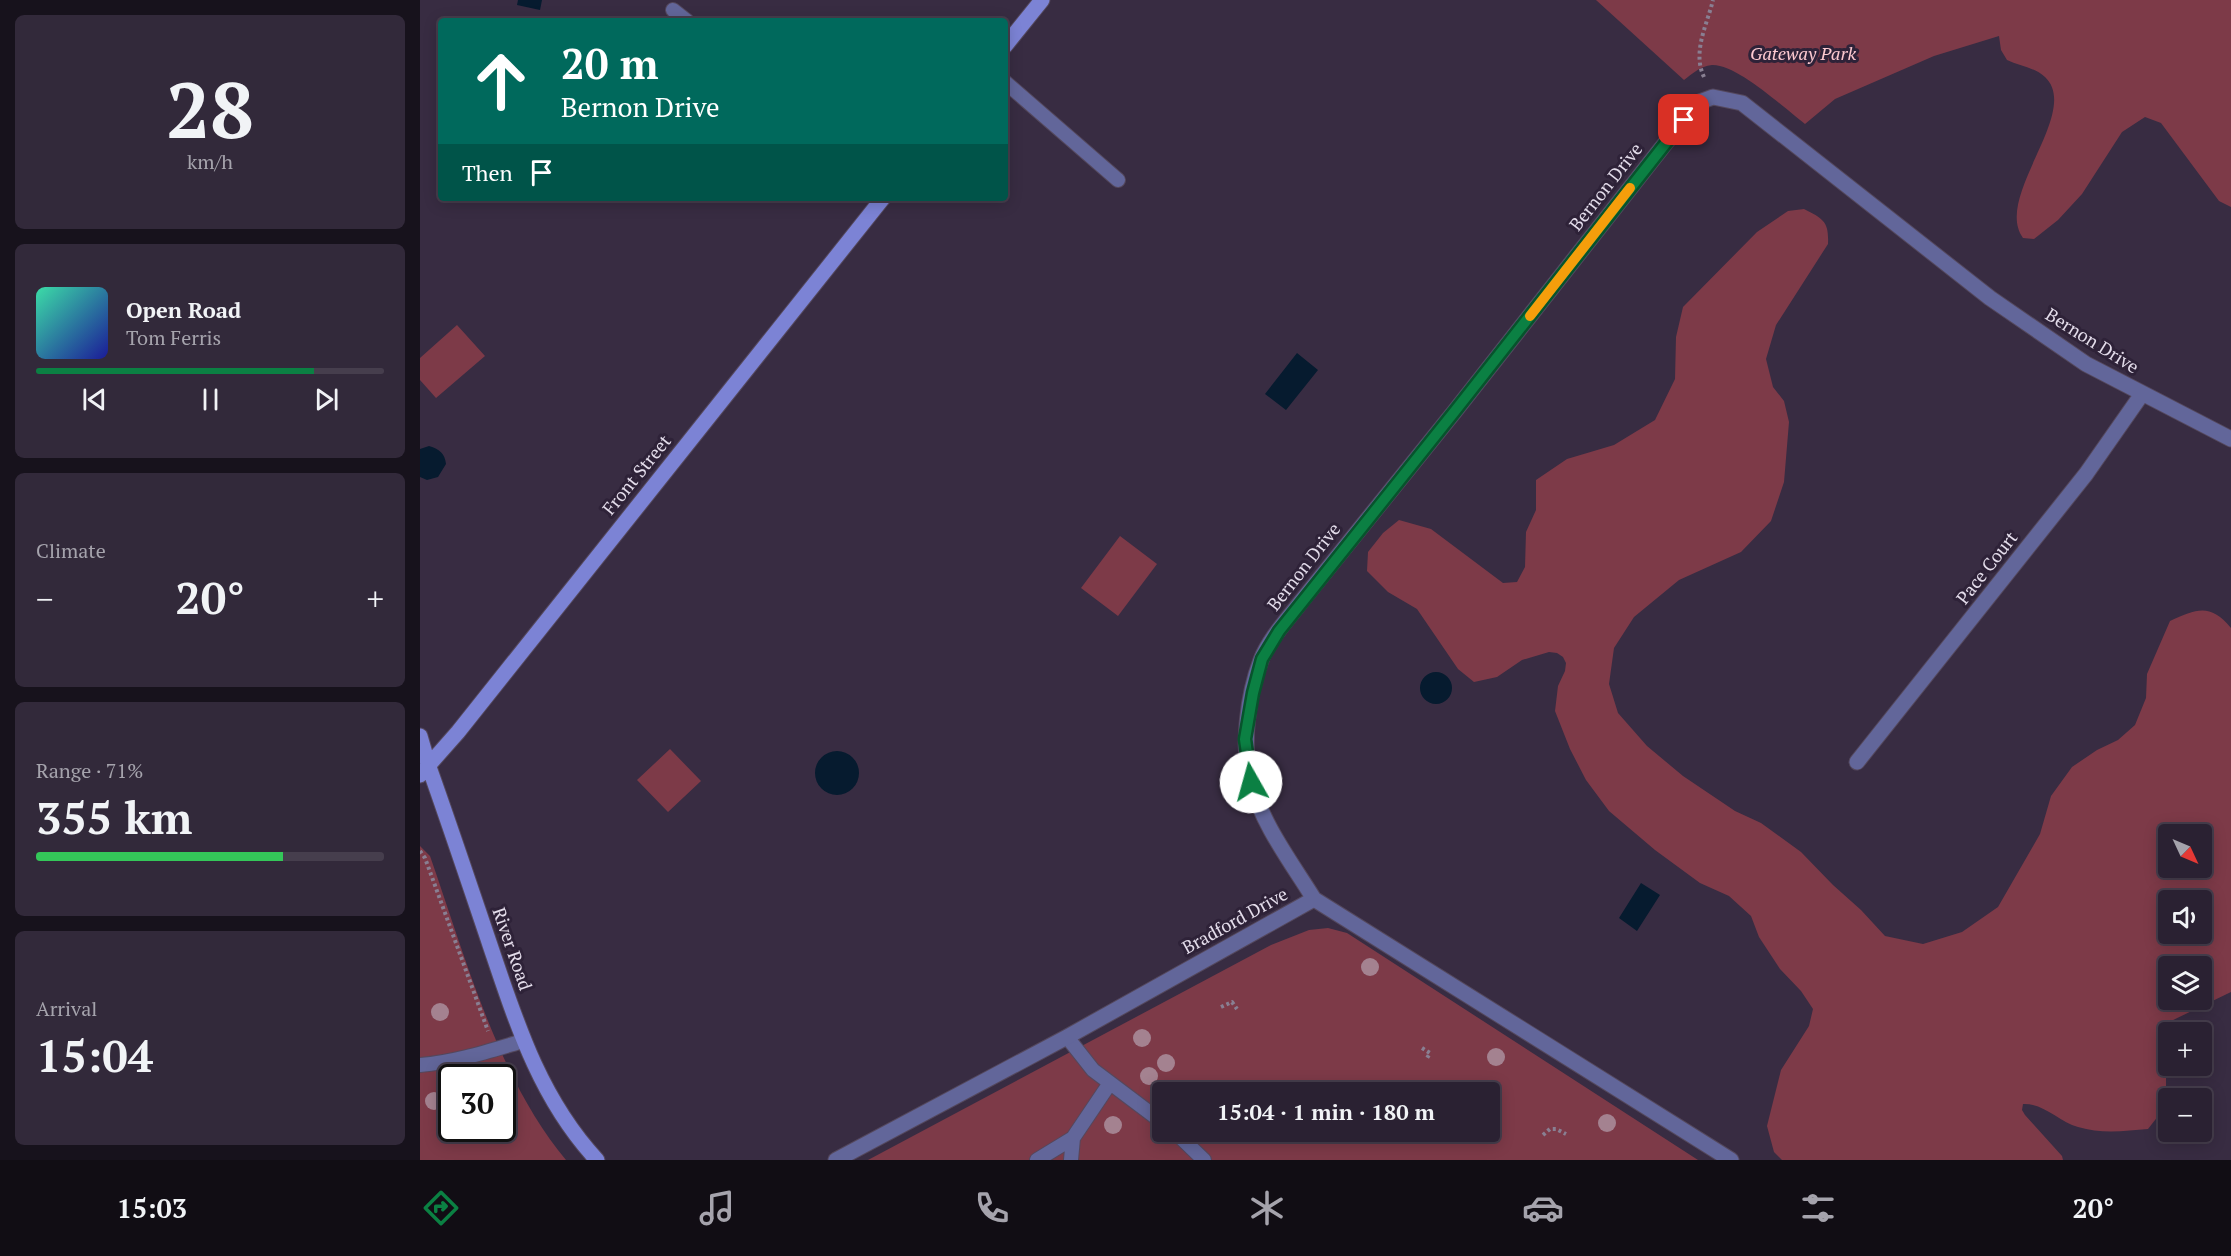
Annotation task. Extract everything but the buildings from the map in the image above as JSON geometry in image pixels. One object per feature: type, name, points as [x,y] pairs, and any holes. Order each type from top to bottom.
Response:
[{"type":"main road","points":[[1008,42],[1042,0]]},
{"type":"main road","name":"Front Street","points":[[424,771],[881,201]]},
{"type":"main road","name":"River Road","points":[[420,736],[424,771],[523,1041],[557,1109],[596,1159]]},
{"type":"street","name":"Bernon Drive","points":[[1314,899],[1269,826],[1251,782],[1245,739],[1262,659],[1300,603],[1455,411],[1697,103],[1713,97],[1742,103],[1990,298],[2086,364],[2231,439]]},
{"type":"street","name":"Pace Court","points":[[1857,762],[2086,474],[2142,394]]},
{"type":"street","name":"Bradford Drive","points":[[836,1160],[1067,1037],[1314,899],[1731,1160]]},
{"type":"lane","points":[[673,10],[683,18]]},
{"type":"lane","points":[[1008,85],[1118,180]]},
{"type":"lane","points":[[1067,1037],[1093,1070],[1152,1114]]},
{"type":"lane","points":[[420,1065],[441,1063],[523,1041]]},
{"type":"lane","points":[[1037,1160],[1073,1138],[1110,1083]]},
{"type":"lane","points":[[1071,1160],[1073,1138]]},
{"type":"lane","points":[[1185,1142],[1204,1160]]},
{"type":"path","points":[[1713,0],[1699,48],[1701,71],[1713,97]]},
{"type":"path","points":[[420,850],[425,858],[496,1049]]},
{"type":"path","points":[[1221,1008],[1233,1002],[1237,1010]]},
{"type":"path","points":[[1422,1048],[1430,1053],[1426,1060]]},
{"type":"path","points":[[1543,1135],[1551,1129],[1566,1134]]},
{"type":"green space","name":"Gateway Park","points":[[1596,0],[2231,0],[2231,207],[2219,201],[2161,123],[2145,117],[2122,132],[2082,194],[2058,220],[2034,239],[2023,238],[2017,221],[2019,200],[2053,111],[2053,92],[2041,74],[2007,60],[2001,50],[1999,36],[1934,56],[1835,99],[1805,124],[1747,79],[1722,67],[1712,65],[1704,67],[1684,80]]},
{"type":"green space","points":[[1804,209],[1821,219],[1827,231],[1828,244],[1776,325],[1766,359],[1773,387],[1784,401],[1789,422],[1784,482],[1771,521],[1741,552],[1679,580],[1634,617],[1614,648],[1609,684],[1618,713],[1647,746],[1683,776],[1735,811],[1761,823],[1801,852],[1885,936],[1923,944],[1962,932],[1998,907],[2040,834],[2051,796],[2072,767],[2097,750],[2118,740],[2135,725],[2146,698],[2147,674],[2170,621],[2196,611],[2210,612],[2223,620],[2231,628],[2231,992],[2212,1001],[2212,956],[2158,956],[2158,1010],[2194,1010],[2169,1022],[2158,1022],[2158,1076],[2165,1076],[2166,1088],[2158,1088],[2158,1116],[2148,1129],[2095,1131],[2071,1125],[2038,1106],[2023,1104],[2022,1110],[2025,1115],[2062,1156],[2063,1160],[1782,1160],[1774,1152],[1767,1126],[1781,1070],[1809,1026],[1813,1009],[1801,991],[1780,969],[1759,937],[1751,916],[1729,896],[1700,883],[1655,850],[1609,811],[1586,780],[1570,749],[1555,711],[1558,686],[1565,671],[1566,663],[1563,657],[1549,652],[1522,660],[1497,677],[1474,682],[1458,669],[1417,609],[1388,592],[1367,571],[1368,552],[1383,533],[1399,520],[1431,529],[1503,583],[1517,582],[1525,567],[1526,532],[1536,510],[1536,480],[1567,459],[1614,445],[1655,420],[1675,379],[1676,337],[1683,307],[1757,232],[1788,211]]},
{"type":"green space","points":[[457,325],[485,356],[436,398],[420,380],[420,358]]},
{"type":"green space","points":[[1120,536],[1157,564],[1118,616],[1081,588]]},
{"type":"green space","points":[[670,749],[701,781],[668,812],[637,780]]},
{"type":"green space","points":[[420,846],[430,856],[470,975],[507,1064],[438,1064],[438,1142],[516,1142],[516,1082],[542,1128],[566,1160],[420,1160]]},
{"type":"green space","points":[[1328,928],[1347,933],[1698,1160],[868,1160],[1271,945],[1309,930]]},
{"type":"water","points":[[518,0],[542,0],[540,10],[517,5]]},
{"type":"water","points":[[1297,353],[1318,370],[1286,410],[1265,394]]},
{"type":"water","points":[[429,446],[441,452],[446,464],[438,477],[427,480],[420,477],[420,449]]},
{"type":"water","points":[[1436,672],[1447,677],[1452,688],[1447,699],[1436,704],[1425,699],[1420,688],[1425,677]]},
{"type":"water","points":[[837,751],[852,758],[859,773],[852,788],[837,795],[822,788],[815,773],[822,758]]},
{"type":"water","points":[[1641,883],[1660,895],[1637,931],[1619,918]]},
{"type":"slow traffic","points":[[1530,316],[1630,188]]},
{"type":"route","points":[[1251,782],[1245,739],[1253,693],[1262,659],[1279,631],[1684,120]]}]
